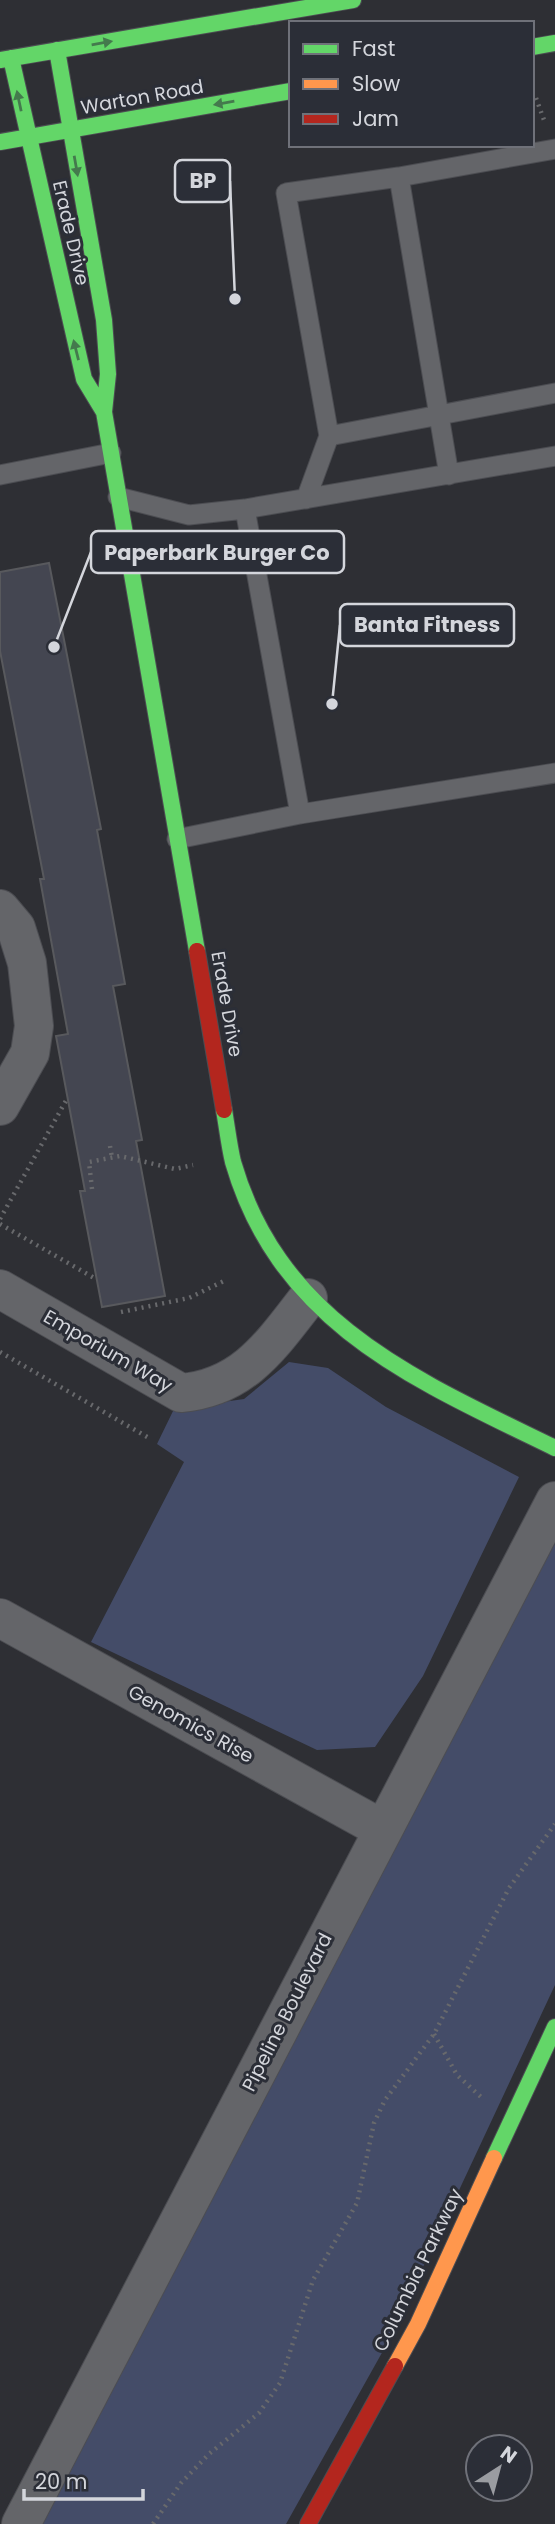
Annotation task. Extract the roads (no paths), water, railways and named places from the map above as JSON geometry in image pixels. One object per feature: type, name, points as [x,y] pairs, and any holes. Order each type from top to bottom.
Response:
[{"type":"street","points":[[5,59],[353,0]]},
{"type":"street","points":[[534,47],[555,43]]},
{"type":"street","name":"Erade Drive","points":[[57,50],[104,320],[108,374],[104,412],[233,1161],[264,1233],[282,1266],[308,1298],[366,1351],[555,1448]]},
{"type":"street","name":"Erade Drive","points":[[5,59],[27,138],[84,379],[104,412]]},
{"type":"street","name":"Warton Road","points":[[0,142],[289,91]]},
{"type":"street","points":[[0,909],[16,928],[27,963],[34,1026],[30,1053],[0,1106]]},
{"type":"street","name":"Emporium Way","points":[[0,1289],[181,1393],[205,1391],[229,1382],[248,1368],[308,1298]]},
{"type":"street","name":"Pipeline Boulevard","points":[[21,2524],[555,1501]]},
{"type":"street","name":"Genomics Rise","points":[[5,1634],[382,1829]]},
{"type":"street","name":"Columbia Parkway","points":[[307,2524],[418,2324],[555,2027]]},
{"type":"lane","points":[[306,499],[329,436],[286,193],[399,177],[555,149]]},
{"type":"lane","points":[[399,177],[449,475]]},
{"type":"lane","points":[[329,436],[555,393]]},
{"type":"lane","points":[[0,475],[111,453]]},
{"type":"lane","points":[[118,497],[190,515],[245,509],[555,456]]},
{"type":"lane","points":[[245,509],[300,814]]},
{"type":"lane","points":[[177,839],[300,814],[555,773]]},
{"type":"place","name":"BP","points":[[235,299]]},
{"type":"place","name":"Paperbark Burger Co","points":[[54,647]]},
{"type":"place","name":"Banta Fitness","points":[[332,704]]}]
